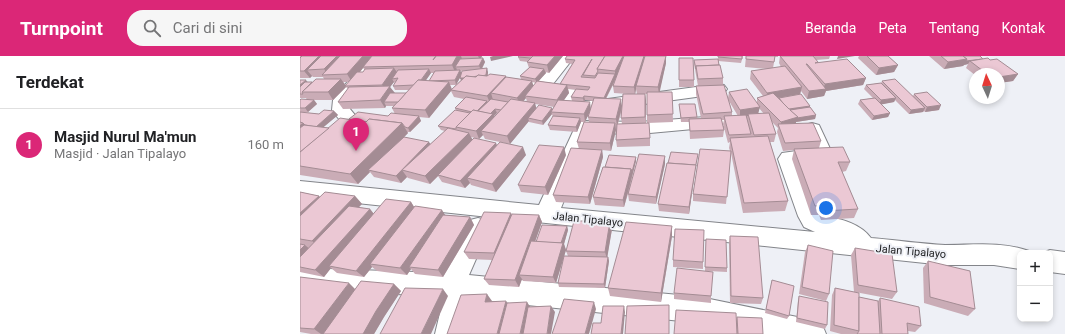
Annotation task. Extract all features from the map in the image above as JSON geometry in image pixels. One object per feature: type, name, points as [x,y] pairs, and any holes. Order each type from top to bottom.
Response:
[{"type":"street","points":[[350,120],[341,110],[345,85],[376,56]]},
{"type":"street","points":[[542,87],[567,56]]},
{"type":"street","points":[[515,83],[572,92],[567,106],[594,106],[718,89]]},
{"type":"street","points":[[546,215],[594,106]]},
{"type":"street","points":[[584,127],[639,128],[738,121]]},
{"type":"street","points":[[812,129],[823,155],[788,159],[809,216],[812,222],[850,232],[857,236],[864,247]]},
{"type":"street","name":"Jalan Tipalayo","points":[[300,189],[944,255],[994,255],[1017,258]]},
{"type":"street","points":[[449,334],[456,286],[486,209]]},
{"type":"street","points":[[1053,261],[1065,263]]},
{"type":"street","points":[[300,279],[456,286],[700,310],[812,334]]},
{"type":"street","points":[[346,308],[362,281]]},
{"type":"building","points":[[302,56],[319,56],[304,71],[300,71],[300,58]]},
{"type":"building","points":[[321,56],[337,56],[324,69],[307,70]]},
{"type":"building","points":[[340,56],[363,56],[347,74],[322,75]]},
{"type":"building","points":[[372,56],[457,56],[452,65],[363,67]]},
{"type":"building","points":[[533,56],[531,58],[518,57]]},
{"type":"building","points":[[533,56],[555,56],[547,65],[527,62]]},
{"type":"building","points":[[567,56],[605,56],[597,69],[598,71],[595,76],[583,75],[592,59],[581,77],[595,78],[598,73],[615,74],[604,98],[584,96],[583,98],[571,97],[576,89],[588,90],[590,87],[560,84],[575,60],[565,59]]},
{"type":"building","points":[[605,56],[623,56],[615,71],[597,69]]},
{"type":"building","points":[[624,56],[644,56],[634,87],[613,86]]},
{"type":"building","points":[[645,56],[666,56],[658,87],[636,86]]},
{"type":"building","points":[[742,56],[742,59],[718,57]]},
{"type":"building","points":[[746,56],[775,56],[774,62],[746,59]]},
{"type":"building","points":[[780,56],[813,56],[818,62],[815,63],[847,59],[866,78],[825,84],[806,64],[826,89],[809,91]]},
{"type":"building","points":[[867,56],[888,56],[898,65],[879,68]]},
{"type":"building","points":[[941,56],[963,56],[967,59],[948,62]]},
{"type":"building","points":[[963,56],[980,56],[983,59],[966,61],[967,59]]},
{"type":"building","points":[[483,58],[479,66],[455,67],[460,59]]},
{"type":"building","points":[[679,58],[693,58],[694,80],[679,80]]},
{"type":"building","points":[[988,58],[990,60],[997,59],[1018,74],[1005,76],[1005,68],[979,68],[970,61]]},
{"type":"building","points":[[718,59],[719,65],[696,66],[696,69],[694,60]]},
{"type":"building","points":[[720,65],[723,78],[698,79],[696,66]]},
{"type":"building","points":[[785,66],[802,87],[767,93],[751,71]]},
{"type":"building","points":[[530,67],[544,69],[535,79],[520,76]]},
{"type":"building","points":[[394,68],[382,85],[345,86],[357,72],[363,72],[365,69]]},
{"type":"building","points":[[487,68],[486,75],[478,75],[473,77],[466,76],[464,78],[460,78],[462,71]]},
{"type":"building","points":[[429,69],[421,80],[418,80],[414,85],[393,86],[398,78],[392,79],[398,70]]},
{"type":"building","points":[[460,70],[455,80],[429,81],[435,71]]},
{"type":"building","points":[[490,74],[506,76],[487,96],[451,90],[466,76],[476,77],[478,75],[487,76]]},
{"type":"building","points":[[506,77],[532,81],[517,98],[491,93]]},
{"type":"building","points":[[316,79],[341,79],[328,92],[302,92]]},
{"type":"building","points":[[895,79],[925,108],[911,110],[882,81]]},
{"type":"building","points":[[300,80],[306,80],[300,85]]},
{"type":"building","points":[[418,80],[449,82],[425,110],[392,108]]},
{"type":"building","points":[[537,81],[567,85],[557,100],[525,96]]},
{"type":"building","points":[[305,82],[312,82],[302,92],[303,94],[300,94],[300,87]]},
{"type":"building","points":[[881,83],[896,98],[881,100],[866,85]]},
{"type":"building","points":[[724,85],[732,112],[703,114],[696,86]]},
{"type":"building","points":[[390,86],[380,100],[338,102],[349,87]]},
{"type":"building","points":[[747,89],[760,107],[740,110],[729,92]]},
{"type":"building","points":[[647,92],[672,92],[673,114],[647,115]]},
{"type":"building","points":[[927,92],[941,105],[927,107],[914,94]]},
{"type":"building","points":[[390,93],[406,93],[398,102],[384,102]]},
{"type":"building","points":[[773,93],[798,117],[781,122],[757,98]]},
{"type":"building","points":[[623,94],[645,94],[645,117],[621,118]]},
{"type":"building","points":[[801,94],[810,106],[789,109],[779,98]]},
{"type":"building","points":[[466,97],[487,101],[477,111],[473,110],[472,112],[455,108]]},
{"type":"building","points":[[594,98],[621,99],[616,119],[588,117]]},
{"type":"building","points":[[875,98],[890,113],[874,116],[860,100]]},
{"type":"building","points":[[301,99],[314,100],[305,108],[300,108]]},
{"type":"building","points":[[491,99],[508,102],[501,110],[495,109],[490,114],[478,111]]},
{"type":"building","points":[[511,99],[535,103],[507,136],[481,131]]},
{"type":"building","points":[[558,100],[590,102],[584,114],[551,112]]},
{"type":"building","points":[[679,104],[695,104],[697,117],[681,118]]},
{"type":"building","points":[[539,105],[552,108],[542,121],[528,118]]},
{"type":"building","points":[[810,107],[816,115],[797,118],[798,117],[790,110]]},
{"type":"building","points":[[324,110],[334,111],[316,127],[305,125],[300,122],[300,112],[319,114]]},
{"type":"building","points":[[455,110],[470,113],[456,127],[456,129],[438,126]]},
{"type":"building","points":[[473,110],[493,114],[476,131],[456,127]]},
{"type":"building","points":[[358,112],[388,116],[391,113],[419,116],[408,128],[402,123],[369,119],[366,122],[349,119]]},
{"type":"building","points":[[769,113],[776,134],[754,135],[748,114]]},
{"type":"building","points":[[746,115],[751,134],[729,135],[724,116]]},
{"type":"building","points":[[553,116],[580,118],[576,127],[548,125]]},
{"type":"building","points":[[340,118],[366,122],[369,119],[402,123],[350,174],[300,166],[300,152]]},
{"type":"building","points":[[721,118],[724,130],[690,131],[689,119]]},
{"type":"building","points":[[584,122],[615,123],[610,143],[577,142]]},
{"type":"building","points":[[649,123],[650,138],[616,140],[617,124]]},
{"type":"building","points":[[813,123],[821,141],[785,143],[778,124]]},
{"type":"building","points":[[304,125],[329,128],[300,152],[300,128]]},
{"type":"building","points":[[448,128],[469,133],[425,176],[402,170]]},
{"type":"building","points":[[768,136],[788,201],[744,203],[730,138]]},
{"type":"building","points":[[404,137],[429,142],[396,176],[368,170]]},
{"type":"building","points":[[474,138],[496,143],[460,181],[438,175]]},
{"type":"building","points":[[500,142],[523,147],[492,184],[467,178]]},
{"type":"building","points":[[539,145],[564,147],[545,187],[518,185]]},
{"type":"building","points":[[843,147],[850,162],[838,162],[858,209],[824,211],[822,205],[815,206],[794,149]]},
{"type":"building","points":[[571,148],[602,150],[588,197],[553,195]]},
{"type":"building","points":[[700,149],[731,151],[727,197],[693,194]]},
{"type":"building","points":[[671,152],[698,154],[696,165],[668,163]]},
{"type":"building","points":[[639,154],[665,156],[656,197],[628,194]]},
{"type":"building","points":[[609,155],[636,157],[632,172],[631,169],[605,167]]},
{"type":"building","points":[[667,163],[696,165],[689,207],[658,204]]},
{"type":"building","points":[[603,167],[631,169],[623,200],[593,197]]},
{"type":"building","points":[[300,192],[319,196],[300,213]]},
{"type":"building","points":[[325,192],[355,196],[312,241],[300,239],[300,216]]},
{"type":"building","points":[[386,199],[411,202],[356,271],[329,266]]},
{"type":"building","points":[[349,206],[370,209],[315,270],[300,267],[300,257]]},
{"type":"building","points":[[415,206],[442,210],[400,268],[370,264]]},
{"type":"building","points":[[484,212],[511,213],[494,253],[464,252]]},
{"type":"building","points":[[512,214],[539,215],[515,280],[484,279]]},
{"type":"building","points":[[443,215],[470,217],[438,270],[409,267]]},
{"type":"building","points":[[574,221],[610,221],[605,252],[566,251]]},
{"type":"building","points":[[626,222],[672,226],[661,293],[608,288]]},
{"type":"building","points":[[542,225],[567,226],[561,243],[536,242]]},
{"type":"building","points":[[675,229],[704,230],[703,262],[673,260]]},
{"type":"building","points":[[730,236],[758,237],[763,298],[731,296]]},
{"type":"building","points":[[706,239],[726,240],[727,268],[705,267]]},
{"type":"building","points":[[531,241],[563,243],[553,277],[519,275]]},
{"type":"building","points":[[300,244],[305,245],[300,250]]},
{"type":"building","points":[[808,245],[833,251],[829,294],[802,287]]},
{"type":"building","points":[[855,248],[892,254],[897,292],[858,285]]},
{"type":"building","points":[[564,256],[608,257],[604,284],[558,283]]},
{"type":"building","points":[[928,261],[970,271],[975,309],[930,297]]},
{"type":"building","points":[[677,268],[713,272],[711,296],[674,293]]},
{"type":"building","points":[[300,277],[349,283],[314,329],[300,328]]},
{"type":"building","points":[[772,280],[794,286],[789,316],[766,309]]},
{"type":"building","points":[[361,281],[394,284],[363,334],[323,334]]},
{"type":"building","points":[[405,288],[443,289],[421,334],[380,334]]},
{"type":"building","points":[[835,288],[859,293],[859,331],[834,325]]},
{"type":"building","points":[[487,294],[485,302],[506,301],[497,334],[447,334],[461,295]]},
{"type":"building","points":[[799,296],[828,302],[827,325],[797,318]]},
{"type":"building","points":[[859,297],[878,301],[880,334],[857,334],[859,331]]},
{"type":"building","points":[[880,298],[919,307],[921,326],[907,323],[908,334],[882,334]]},
{"type":"building","points":[[564,299],[594,302],[585,334],[552,334]]},
{"type":"building","points":[[527,302],[520,334],[499,334],[507,303]]},
{"type":"building","points":[[669,305],[669,334],[625,334],[627,306]]},
{"type":"building","points":[[551,306],[547,334],[523,334],[528,307]]},
{"type":"building","points":[[603,306],[624,306],[621,334],[591,334],[593,323],[601,323]]},
{"type":"building","points":[[676,310],[736,313],[737,334],[674,334]]},
{"type":"building","points":[[737,317],[762,318],[763,334],[738,334]]},
{"type":"place","name":"Masjid Nurul Ma'mun","points":[[356,151]]}]
